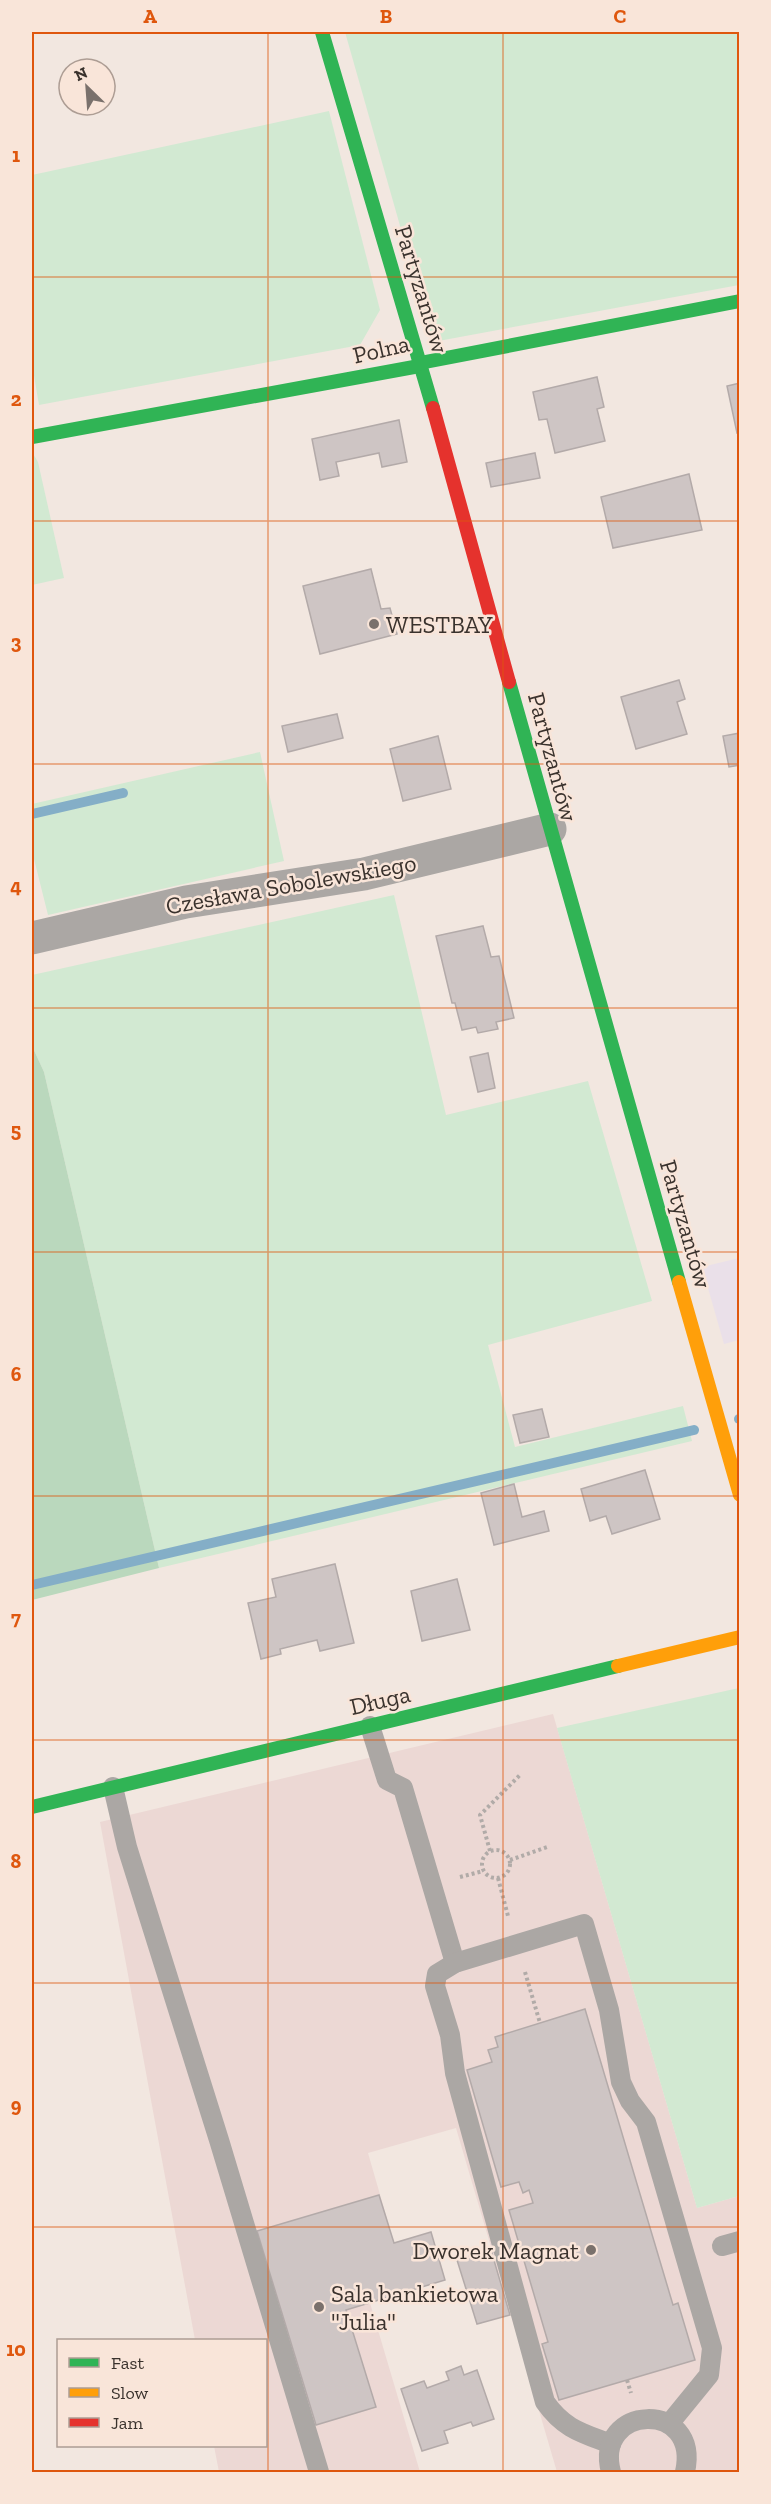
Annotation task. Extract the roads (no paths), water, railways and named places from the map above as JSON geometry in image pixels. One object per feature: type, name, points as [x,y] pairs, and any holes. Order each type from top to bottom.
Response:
[{"type":"street","name":"Partyzantów","points":[[321,32],[420,363],[549,829],[740,1495]]},
{"type":"street","name":"Polna","points":[[32,437],[414,367],[420,363],[740,301]]},
{"type":"street","name":"Czesława Sobolewskiego","points":[[32,938],[186,902],[364,874],[549,829]]},
{"type":"street","name":"Długa","points":[[32,1807],[740,1638]]},
{"type":"lane","points":[[370,1726],[387,1780],[404,1788],[455,1963]]},
{"type":"lane","points":[[113,1788],[127,1847],[219,2140],[319,2472]]},
{"type":"lane","points":[[611,2444],[571,2429],[555,2416],[545,2402],[455,2073],[450,2036],[435,1986],[437,1974],[455,1963],[584,1924],[609,2010],[621,2082],[630,2101],[646,2122],[712,2348],[709,2375],[669,2424]]},
{"type":"lane","points":[[611,2472],[608,2462],[611,2444],[621,2428],[632,2421],[656,2419],[669,2424],[686,2446],[688,2459],[685,2472]]},
{"type":"waterway","points":[[32,814],[123,793]]},
{"type":"waterway","points":[[32,1585],[694,1430]]},
{"type":"place","name":"WESTBAY","points":[[374,624]]},
{"type":"place","name":"Dworek Magnat","points":[[591,2250]]},
{"type":"place","name":"Sala bankietowa \"Julia\"","points":[[319,2307]]}]
